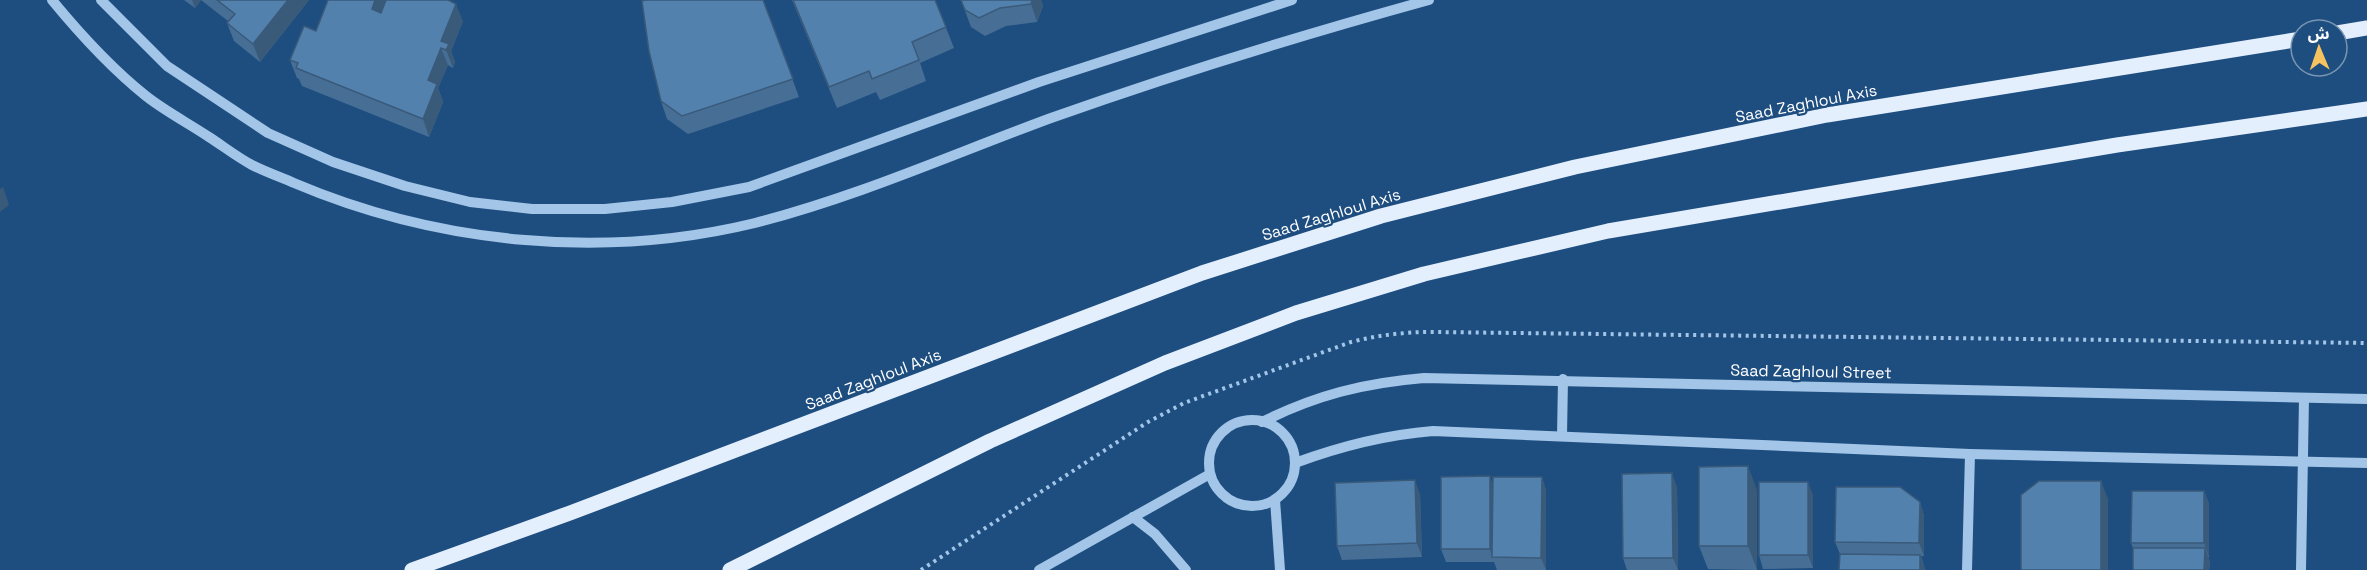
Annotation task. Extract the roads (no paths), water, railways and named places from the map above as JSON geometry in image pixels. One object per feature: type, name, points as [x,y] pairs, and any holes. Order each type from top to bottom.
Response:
[{"type":"main road","points":[[2349,31],[2367,28]]},
{"type":"main road","name":"Saad Zaghloul Axis","points":[[412,570],[570,513],[1202,273],[1381,216],[1575,167],[1827,115],[2289,41]]},
{"type":"main road","points":[[730,570],[990,441],[1165,363],[1296,313],[1424,274],[1608,231],[2117,145],[2367,109]]},
{"type":"main road","points":[[436,560],[452,570]]},
{"type":"street","points":[[52,0],[83,37],[147,96],[252,165],[326,197],[395,218],[446,229],[538,241],[610,242],[705,232],[752,223],[822,204],[1053,118],[1245,54],[1426,0]]},
{"type":"street","points":[[101,0],[167,66],[268,133],[333,162],[405,186],[470,202],[532,208],[604,209],[672,202],[748,187],[1039,82],[1292,0]]},
{"type":"street","name":"Saad Zaghloul Street","points":[[1262,422],[1292,407],[1357,386],[1436,378],[1563,379],[2367,399]]},
{"type":"street","points":[[1562,436],[1563,379]]},
{"type":"street","points":[[2301,570],[2304,398]]},
{"type":"street","points":[[1247,421],[1262,422],[1275,427],[1286,436],[1293,449],[1295,463],[1289,484],[1275,500],[1256,506],[1236,503],[1225,496],[1216,486],[1210,474],[1209,459],[1213,445],[1222,434],[1233,425],[1247,421]]},
{"type":"street","points":[[1295,463],[1363,441],[1398,434],[1433,431],[1970,454],[2367,463]]},
{"type":"street","points":[[1967,570],[1970,454]]},
{"type":"street","points":[[1039,570],[1210,474]]},
{"type":"street","points":[[1275,500],[1280,570]]},
{"type":"street","points":[[1133,517],[1155,534],[1186,570]]}]
